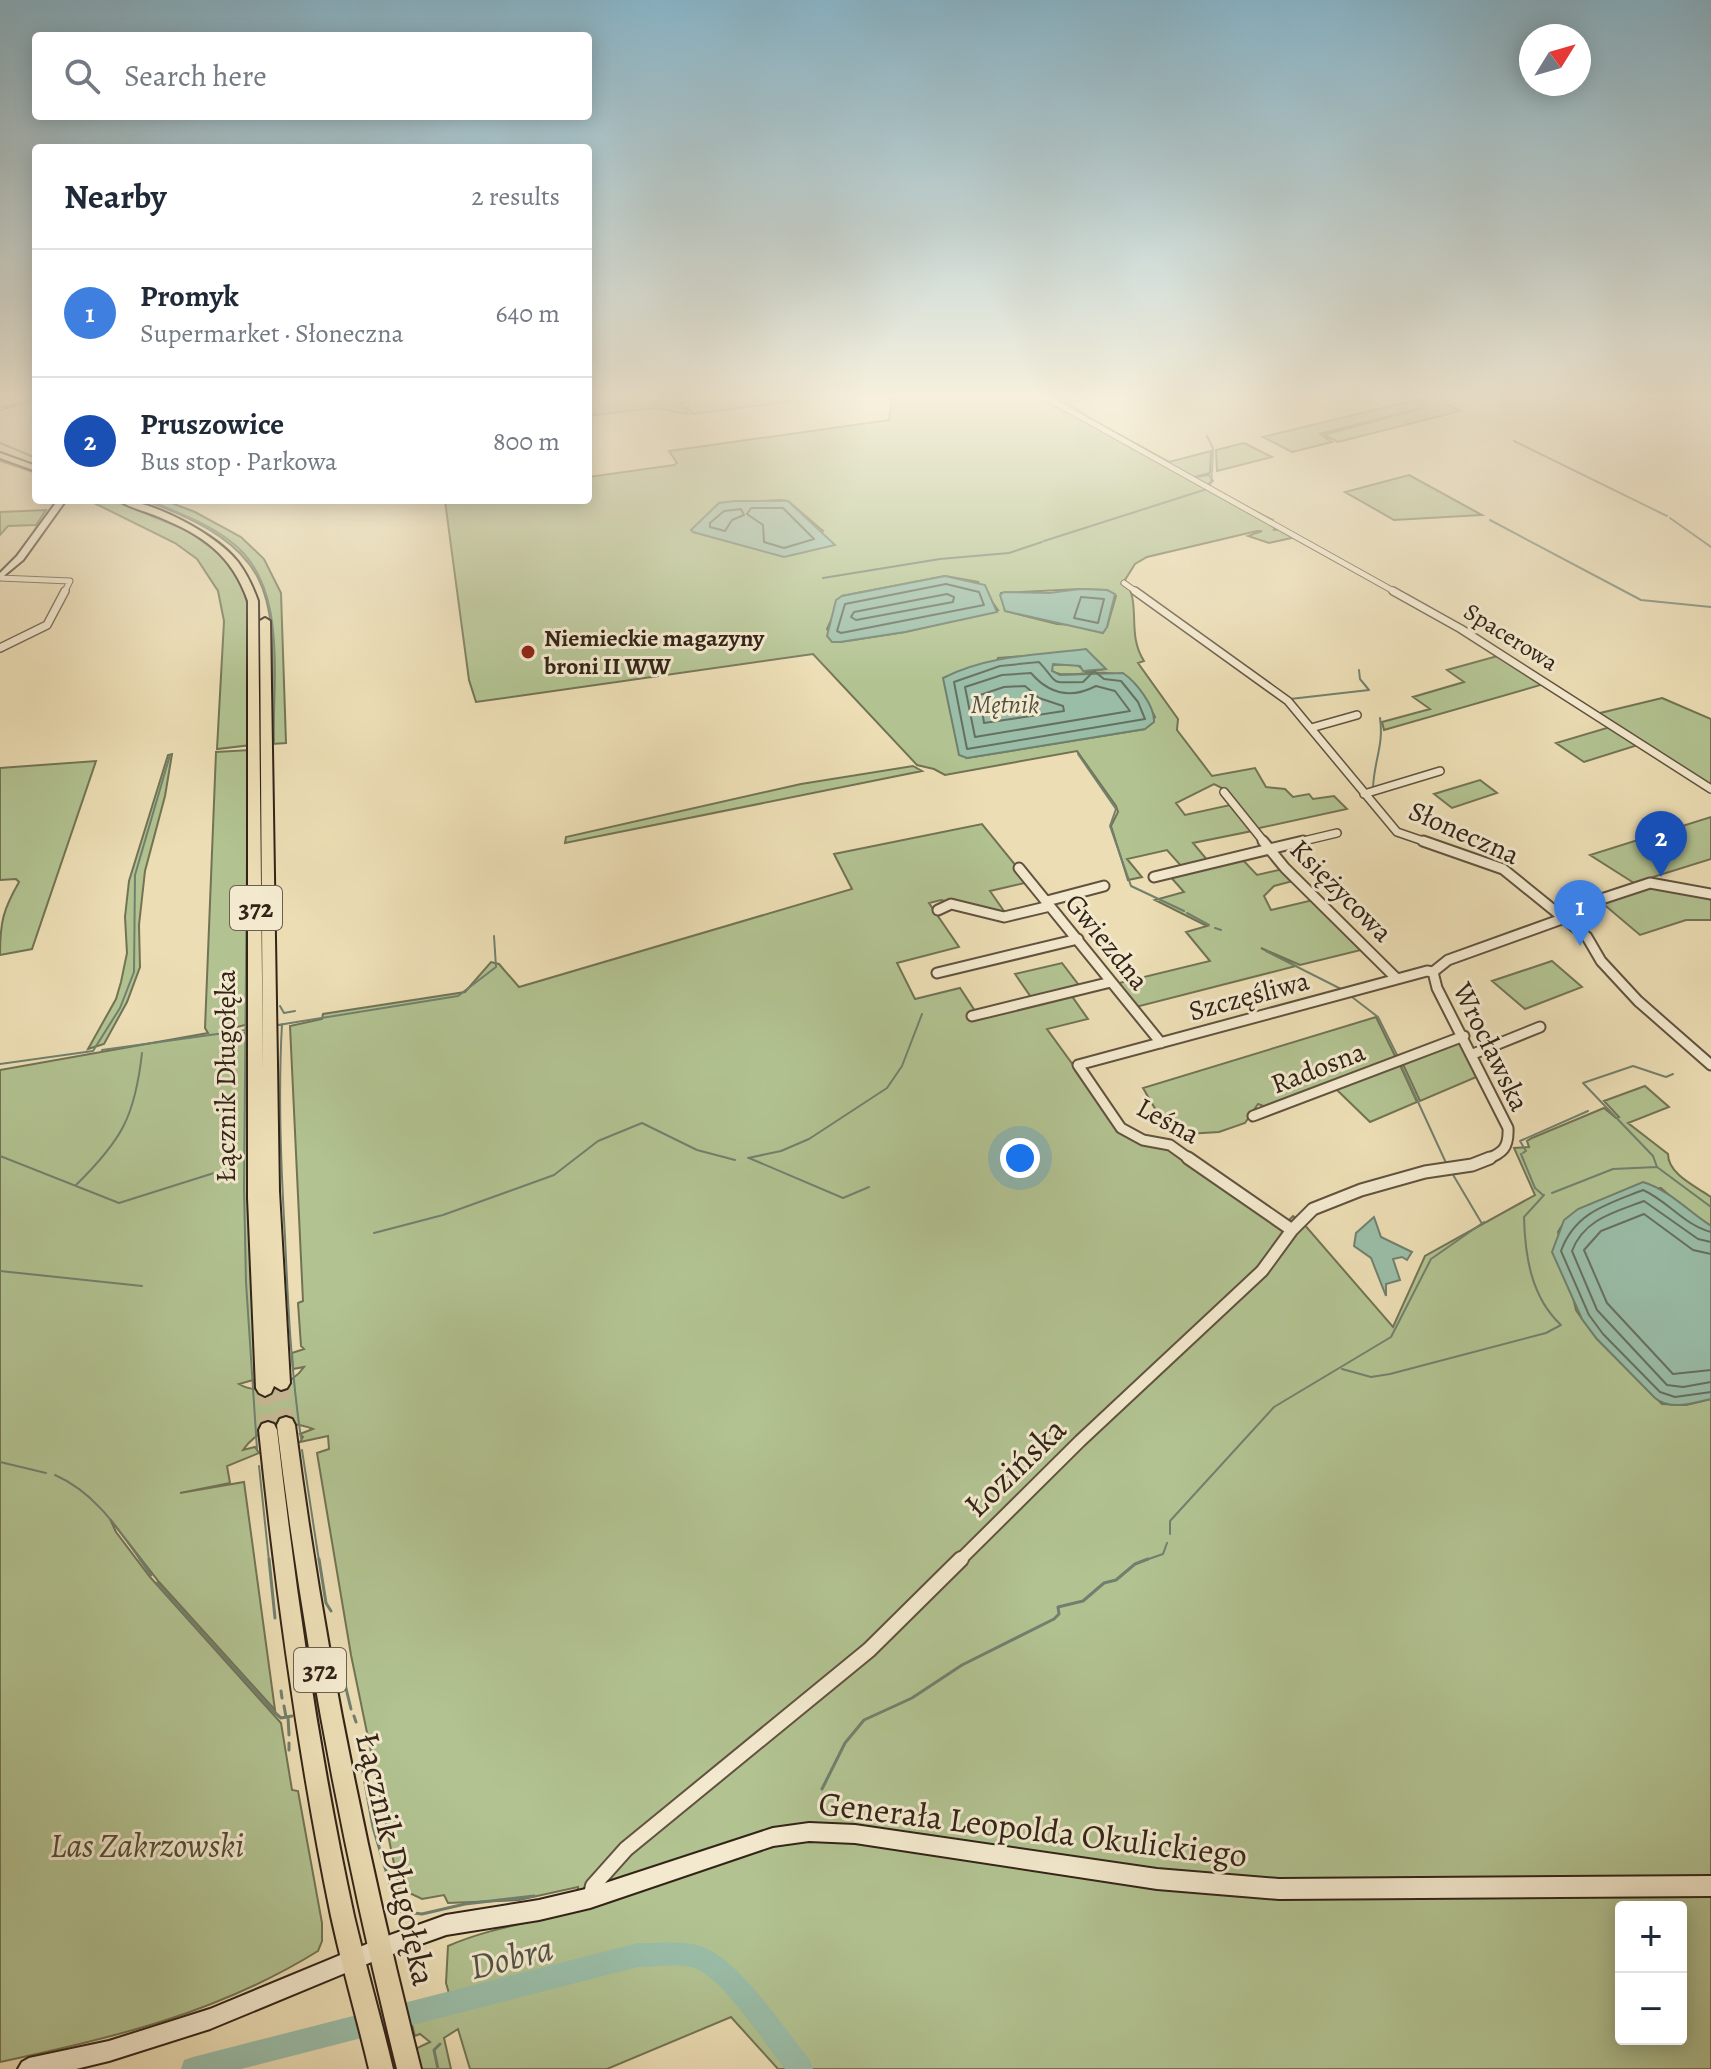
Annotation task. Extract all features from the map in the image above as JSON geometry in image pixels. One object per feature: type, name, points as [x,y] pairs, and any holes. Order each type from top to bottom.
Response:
[{"type":"main road","name":"Łącznik Długołęka","points":[[132,504],[186,525],[214,543],[241,572],[253,601],[256,1198],[265,1388]]},
{"type":"main road","name":"Łącznik Długołęka","points":[[148,504],[193,523],[227,544],[250,570],[263,600],[271,1191],[281,1383]]},
{"type":"main road","name":"Łącznik Długołęka","points":[[380,2064],[354,1959],[308,1728],[277,1427],[320,1673],[379,1949],[407,2060]]},
{"type":"street","name":"Spacerowa","points":[[1217,492],[1461,629],[1711,789]]},
{"type":"street","points":[[0,577],[20,558],[59,504]]},
{"type":"street","points":[[0,577],[70,581],[47,625],[0,648]]},
{"type":"street","name":"Słoneczna","points":[[1124,583],[1288,701],[1383,818],[1402,835],[1503,869],[1587,937],[1601,961],[1638,1001],[1711,1065]]},
{"type":"street","points":[[1311,728],[1357,715]]},
{"type":"street","points":[[1364,794],[1440,771]]},
{"type":"street","points":[[1224,792],[1268,849],[1337,833]]},
{"type":"street","name":"Księżycowa","points":[[1154,877],[1268,849],[1397,979]]},
{"type":"street","name":"Gwiezdna","points":[[1019,868],[1161,1043]]},
{"type":"street","name":"Wrocławska","points":[[1509,1139],[1508,1128],[1437,988],[1433,972],[1448,960],[1650,883],[1711,894]]},
{"type":"street","points":[[938,910],[951,904],[1004,917],[1104,886]]},
{"type":"street","points":[[937,973],[1078,939]]},
{"type":"street","name":"Szczęśliwa","points":[[1078,1065],[1433,972]]},
{"type":"street","points":[[972,1016],[1111,982]]},
{"type":"street","points":[[1473,1054],[1540,1027]]},
{"type":"street","name":"Radosna","points":[[1253,1116],[1464,1036]]},
{"type":"street","name":"Leśna","points":[[1078,1065],[1121,1128],[1143,1140],[1170,1145],[1292,1230]]},
{"type":"street","name":"Łozińska","points":[[590,1898],[598,1879],[635,1841],[869,1650],[1080,1441],[1262,1271],[1292,1230],[1321,1204],[1425,1172],[1493,1158],[1502,1153],[1509,1139]]},
{"type":"street","name":"Generała Leopolda Okulickiego","points":[[29,2069],[109,2051],[173,2032],[446,1925],[590,1898],[773,1837],[809,1832],[855,1834],[1157,1879],[1279,1889],[1711,1886]]},
{"type":"green space","points":[[592,492],[1218,492],[1279,527],[1273,530],[1282,529],[1296,537],[1269,543],[1248,536],[1262,531],[1257,531],[1147,557],[1135,564],[1125,580],[1133,599],[1136,640],[1144,661],[1138,663],[1178,719],[1177,730],[1212,776],[1255,768],[1266,787],[1285,789],[1293,797],[1309,794],[1313,799],[1334,796],[1347,809],[1255,829],[1222,788],[1214,784],[1176,803],[1185,815],[1230,805],[1252,831],[1193,843],[1208,861],[1182,867],[1167,850],[1127,859],[1142,877],[1128,880],[1111,826],[1118,812],[1116,806],[1077,751],[945,775],[917,765],[813,654],[476,702],[469,680],[445,504],[592,504]],"holes":[[[788,501],[823,531],[799,552],[787,556],[692,530],[719,503]],[[945,576],[978,582],[998,610],[905,632],[840,642],[835,642],[827,629],[842,596]],[[1107,590],[1116,596],[1107,627],[1057,624],[1005,611],[1001,593]],[[1038,655],[1106,669],[1086,672],[1076,664],[1051,665],[1051,671],[1061,674],[1106,673],[1125,677],[1140,690],[1155,717],[1145,729],[967,758],[998,658]]]},
{"type":"green space","points":[[1345,492],[1439,492],[1482,515],[1394,520]]},
{"type":"green space","points":[[96,504],[126,504],[185,528],[211,544],[237,572],[249,602],[251,745],[217,749],[224,621],[218,591],[197,559],[175,543]]},
{"type":"green space","points":[[154,504],[174,504],[241,537],[264,559],[281,593],[286,743],[272,744],[273,655],[264,590],[250,565],[227,542],[192,520]]},
{"type":"green space","points":[[46,510],[36,525],[8,526],[0,535],[0,512]]},
{"type":"green space","points":[[1501,655],[1544,684],[1384,730],[1382,722],[1430,709],[1413,697],[1464,682],[1447,670]]},
{"type":"green space","points":[[1662,698],[1711,719],[1711,787],[1596,714]]},
{"type":"green space","points":[[1610,727],[1638,745],[1584,762],[1556,743]]},
{"type":"green space","name":"Las Zakrzowski","points":[[250,750],[249,1024],[233,1028],[233,1038],[249,1031],[248,1147],[255,1386],[253,1380],[239,1384],[256,1389],[283,1384],[304,1367],[293,1369],[292,1353],[304,1349],[301,1346],[298,1303],[303,1301],[290,1026],[322,1019],[323,1014],[465,992],[491,962],[499,964],[519,987],[852,889],[834,854],[982,824],[1029,882],[990,891],[1006,914],[1003,915],[941,900],[929,903],[959,947],[897,963],[915,999],[960,988],[979,1017],[1071,995],[1088,1019],[1047,1029],[1121,1131],[1169,1147],[1283,1226],[1293,1216],[1303,1223],[1393,1327],[1425,1256],[1535,1195],[1514,1148],[1529,1147],[1527,1141],[1532,1138],[1604,1108],[1616,1118],[1619,1117],[1604,1101],[1645,1086],[1669,1107],[1628,1123],[1668,1154],[1677,1173],[1711,1197],[1711,1226],[1661,1188],[1589,1205],[1566,1220],[1558,1232],[1576,1310],[1597,1339],[1662,1404],[1686,1405],[1711,1399],[1711,2069],[778,2069],[731,2017],[607,2069],[470,2069],[458,2029],[444,2038],[451,2069],[418,2069],[413,2050],[430,2042],[420,2034],[415,2036],[410,2017],[452,2004],[446,1983],[448,1946],[496,1930],[578,1910],[578,1887],[519,1900],[448,1903],[444,1895],[422,1899],[399,1888],[351,1655],[317,1453],[329,1449],[328,1436],[300,1442],[303,1437],[300,1434],[313,1429],[294,1425],[275,1427],[249,1442],[243,1450],[255,1447],[259,1453],[227,1466],[230,1483],[180,1493],[244,1482],[275,1710],[159,1582],[110,1519],[116,1532],[150,1577],[281,1723],[292,1790],[298,1791],[322,1923],[322,1941],[318,1951],[242,1991],[164,2021],[0,2062],[0,1070],[208,1033],[205,1028],[216,752]]},
{"type":"green space","points":[[172,754],[165,796],[145,871],[139,925],[140,967],[127,1002],[104,1044],[88,1049],[116,999],[121,982],[127,953],[125,917],[129,881],[168,755]]},
{"type":"green space","points":[[96,761],[32,949],[0,955],[4,917],[19,882],[16,879],[0,880],[0,768]]},
{"type":"green space","points":[[913,766],[922,771],[565,843],[566,837],[801,784]]},
{"type":"green space","points":[[1480,780],[1497,793],[1452,808],[1434,794]]},
{"type":"green space","points":[[1711,817],[1711,859],[1634,883],[1590,855]]},
{"type":"green space","points":[[1240,857],[1257,875],[1283,869],[1293,881],[1274,886],[1264,896],[1271,910],[1313,900],[1365,949],[1300,965],[1261,948],[1296,966],[1136,1007],[1115,984],[1210,961],[1186,932],[1207,926],[1155,900],[1184,892],[1168,874]]},
{"type":"green space","points":[[1654,886],[1711,895],[1711,920],[1686,920],[1640,935],[1601,902]]},
{"type":"green space","points":[[1552,961],[1582,987],[1525,1009],[1492,981]]},
{"type":"green space","points":[[1062,963],[1081,988],[1033,1000],[1015,974]]},
{"type":"green space","points":[[1376,1017],[1397,1060],[1266,1107],[1258,1104],[1245,1123],[1219,1132],[1187,1134],[1157,1112],[1143,1088]]},
{"type":"green space","points":[[1462,1038],[1481,1075],[1420,1101],[1402,1062]]},
{"type":"green space","points":[[1399,1063],[1417,1102],[1370,1122],[1335,1088]]},
{"type":"water","points":[[788,501],[835,545],[784,557],[691,530],[719,503]]},
{"type":"water","points":[[945,576],[985,585],[997,612],[840,642],[832,642],[827,636],[836,600],[842,596]]},
{"type":"water","points":[[1107,590],[1115,594],[1103,633],[1005,611],[1000,595],[1004,592],[1049,593]]},
{"type":"water","name":"Mętnik","points":[[1086,649],[1106,669],[1083,671],[1080,666],[1053,664],[1052,671],[1060,675],[1123,673],[1144,695],[1154,722],[1145,729],[967,758],[959,755],[943,678],[995,660]]},
{"type":"water","points":[[1643,1182],[1670,1195],[1711,1226],[1711,1399],[1675,1405],[1655,1398],[1597,1339],[1582,1319],[1552,1252],[1564,1220],[1578,1209]]},
{"type":"water","points":[[1374,1217],[1381,1237],[1412,1252],[1407,1260],[1402,1257],[1393,1259],[1400,1280],[1386,1284],[1386,1296],[1371,1258],[1354,1246],[1356,1233]]},
{"type":"waterway","points":[[1044,541],[1199,492]]},
{"type":"waterway","points":[[1617,492],[1667,516]]},
{"type":"waterway","points":[[39,524],[55,504]]},
{"type":"waterway","points":[[123,504],[188,531],[221,555]]},
{"type":"waterway","points":[[157,504],[200,523],[230,541],[249,559],[261,582],[273,634],[274,742]]},
{"type":"waterway","points":[[1245,506],[1273,520]]},
{"type":"waterway","points":[[1670,518],[1711,547]]},
{"type":"waterway","points":[[1490,520],[1641,600],[1711,607]]},
{"type":"waterway","points":[[33,534],[37,526]]},
{"type":"waterway","points":[[823,578],[940,559],[1009,553],[1042,542]]},
{"type":"waterway","points":[[0,572],[19,553]]},
{"type":"waterway","points":[[245,594],[248,608]]},
{"type":"waterway","points":[[1290,699],[1369,690],[1360,679],[1359,670]]},
{"type":"waterway","points":[[1373,788],[1381,737],[1380,718]]},
{"type":"waterway","points":[[245,1030],[248,751]]},
{"type":"waterway","points":[[1078,754],[1116,809],[1110,826],[1131,886],[1184,911]]},
{"type":"waterway","points":[[0,1064],[93,1051],[120,1008],[134,972],[135,875],[170,755]]},
{"type":"waterway","points":[[1187,913],[1209,925]]},
{"type":"waterway","points":[[1215,928],[1221,930]]},
{"type":"waterway","points":[[282,1024],[458,996],[496,967],[494,936]]},
{"type":"waterway","points":[[1266,951],[1343,990]]},
{"type":"waterway","points":[[1352,997],[1378,1017],[1398,1057]]},
{"type":"waterway","points":[[280,1006],[284,1013],[295,1011]]},
{"type":"waterway","points":[[748,1158],[781,1151],[809,1139],[887,1088],[902,1066],[922,1014]]},
{"type":"waterway","points":[[278,1025],[282,1024]]},
{"type":"waterway","points":[[282,1024],[282,1184],[290,1338],[301,1438]]},
{"type":"waterway","points":[[102,1050],[245,1030]]},
{"type":"waterway","points":[[245,1030],[246,1282],[257,1449]]},
{"type":"waterway","points":[[76,1185],[105,1154],[124,1126],[135,1094],[142,1053]]},
{"type":"waterway","points":[[1401,1065],[1447,1165]]},
{"type":"waterway","points":[[1657,1167],[1653,1156],[1583,1083],[1633,1066],[1666,1077],[1673,1074]]},
{"type":"waterway","points":[[1523,1153],[1526,1151],[1520,1141],[1588,1111]]},
{"type":"waterway","points":[[374,1233],[443,1215],[554,1175],[598,1141],[642,1123],[697,1150],[735,1160]]},
{"type":"waterway","points":[[1521,1154],[1535,1188],[1543,1195]]},
{"type":"waterway","points":[[0,1156],[119,1203],[214,1173]]},
{"type":"waterway","points":[[749,1158],[843,1198],[869,1187]]},
{"type":"waterway","points":[[1552,1193],[1613,1169],[1657,1167]]},
{"type":"waterway","points":[[1657,1167],[1711,1207]]},
{"type":"waterway","points":[[1452,1173],[1481,1222]]},
{"type":"waterway","points":[[1342,1369],[1371,1377],[1390,1374],[1546,1333],[1561,1325],[1536,1289],[1526,1246],[1524,1217],[1544,1195]]},
{"type":"waterway","points":[[1170,1534],[1170,1521],[1274,1407],[1391,1337],[1431,1259],[1484,1222]]},
{"type":"waterway","points":[[0,1271],[142,1286]]},
{"type":"waterway","points":[[302,1450],[319,1561]]},
{"type":"waterway","points":[[0,1462],[46,1473]]},
{"type":"waterway","points":[[259,1466],[269,1561]]},
{"type":"waterway","points":[[55,1475],[93,1501],[114,1523],[141,1561]]},
{"type":"waterway","points":[[1143,1561],[1163,1554],[1167,1543]]},
{"type":"waterway","points":[[140,1559],[151,1575]]},
{"type":"waterway","points":[[269,1559],[275,1618]]},
{"type":"waterway","points":[[319,1559],[326,1603],[331,1611]]},
{"type":"waterway","points":[[822,1789],[845,1743],[864,1720],[912,1698],[962,1665],[1054,1619],[1059,1614],[1058,1607],[1083,1601],[1104,1583],[1116,1580],[1135,1564],[1148,1559]]},
{"type":"waterway","points":[[157,1583],[273,1711],[281,1718],[292,1716]]},
{"type":"waterway","points":[[343,1666],[343,1672]]},
{"type":"waterway","points":[[344,1680],[351,1709]]},
{"type":"waterway","points":[[281,1691],[282,1698]]},
{"type":"waterway","points":[[284,1706],[286,1717]]},
{"type":"waterway","points":[[354,1716],[356,1722]]},
{"type":"waterway","points":[[288,1717],[289,1735]]},
{"type":"waterway","points":[[289,1743],[289,1750]]},
{"type":"waterway","points":[[361,1761],[373,1827],[398,1911],[422,1914],[465,1904],[534,1896]]},
{"type":"waterway","name":"Dobra","points":[[193,2069],[638,1955],[694,1956],[712,1965],[738,1991],[801,2069]]},
{"type":"waterway","points":[[438,2069],[434,2050],[440,2044]]},
{"type":"tunnel","points":[[281,1383],[286,1425]]},
{"type":"tunnel","points":[[265,1388],[268,1430]]},
{"type":"place","name":"Niemieckie magazyny broni II WW","points":[[528,652]]},
{"type":"place","name":"Pruszowice","points":[[1661,877]]},
{"type":"place","name":"Promyk","points":[[1580,946]]}]
